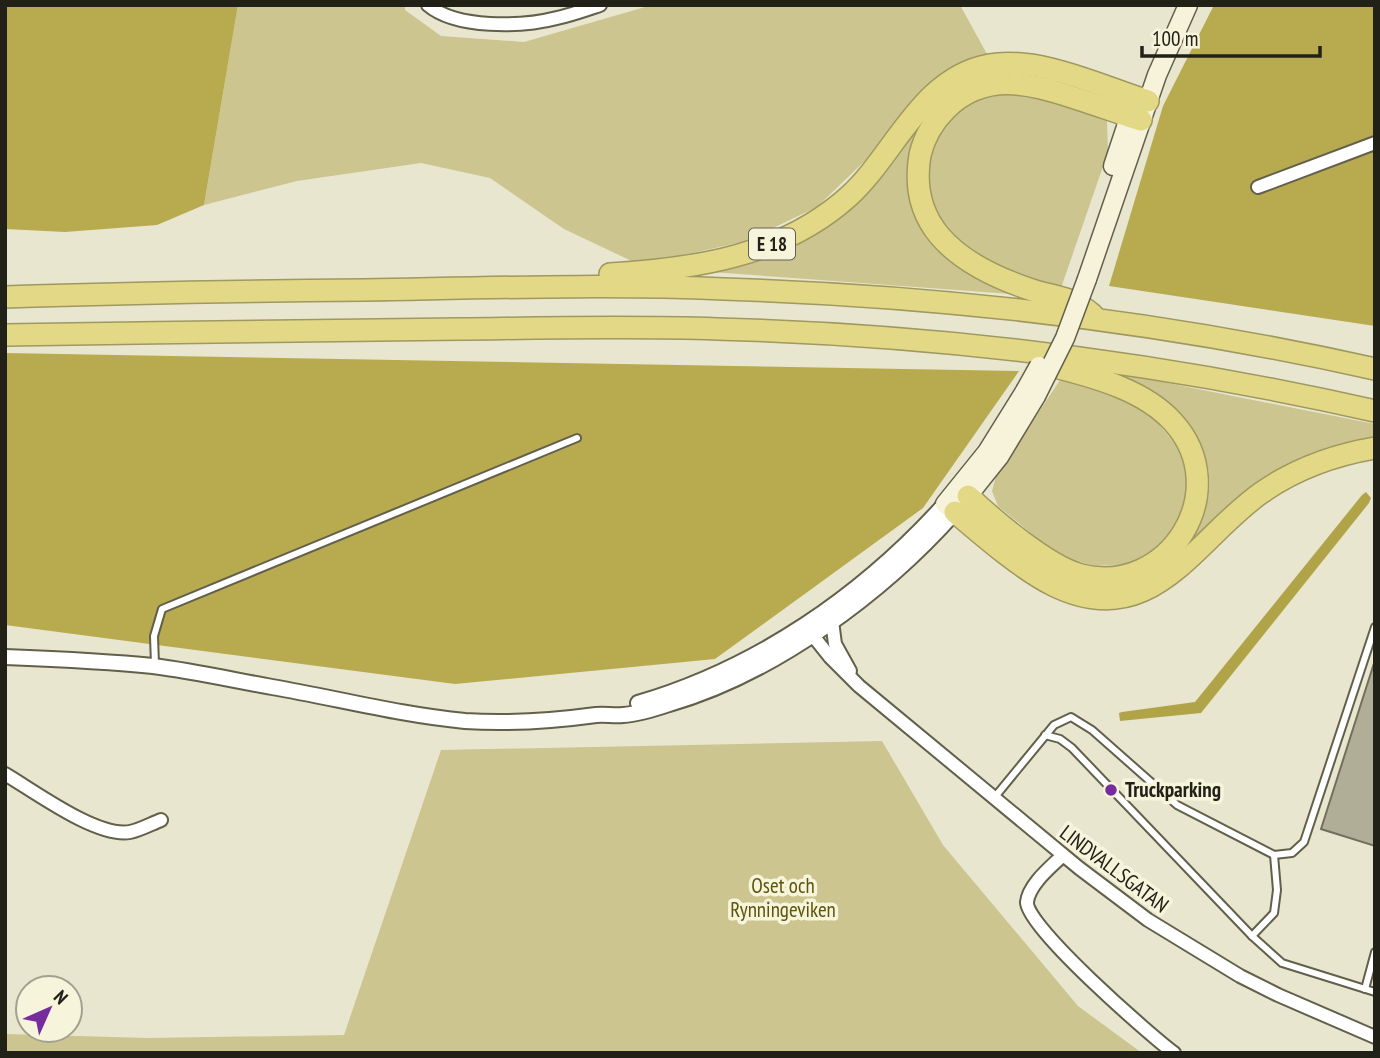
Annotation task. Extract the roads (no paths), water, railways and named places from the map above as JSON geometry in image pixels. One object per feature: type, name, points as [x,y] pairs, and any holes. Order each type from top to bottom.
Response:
[{"type":"highway","name":"E 18","points":[[381,289],[649,271],[720,261],[763,248],[804,229],[834,208],[873,171],[933,94],[954,78],[986,66],[1012,63],[1037,66],[1139,109]]},
{"type":"highway","name":"E 18","points":[[1100,321],[1075,302],[999,277],[953,249],[929,221],[922,204],[918,186],[921,149],[939,116],[960,98],[985,86],[1003,83],[1031,85],[1139,109]]},
{"type":"highway","name":"E 18","points":[[5,297],[381,289],[721,288],[924,300],[1100,321],[1217,339],[1375,369]]},
{"type":"highway","points":[[5,335],[661,327],[835,334],[932,342],[1156,368],[1375,411]]},
{"type":"highway","points":[[956,500],[1046,558],[1070,571],[1097,578],[1125,575],[1151,566],[1172,548],[1188,525],[1195,508],[1196,471],[1188,445],[1173,422],[1159,410],[1127,391],[1059,368],[1043,355]]},
{"type":"highway","points":[[956,500],[1053,585],[1085,596],[1120,596],[1145,590],[1168,578],[1232,517],[1275,484],[1324,461],[1375,448]]},
{"type":"main road","points":[[956,500],[987,452],[1031,393],[1055,333],[1082,277],[1176,5]]},
{"type":"main road","points":[[1166,38],[1188,5]]},
{"type":"street","points":[[428,5],[438,14],[453,18],[508,24],[555,19],[600,5]]},
{"type":"street","points":[[1258,187],[1375,143]]},
{"type":"street","points":[[5,657],[79,659],[155,667],[420,716],[533,723],[600,715],[721,673],[767,649],[832,621],[897,571],[926,544],[956,500]]},
{"type":"street","points":[[808,630],[956,500]]},
{"type":"street","name":"LINDVALLSGATAN","points":[[832,621],[835,644],[859,686]]},
{"type":"street","name":"LINDVALLSGATAN","points":[[808,630],[859,686],[1062,855],[1148,920],[1214,961],[1278,995],[1375,1037]]},
{"type":"street","points":[[5,775],[80,819],[109,831],[129,832],[161,820]]},
{"type":"street","points":[[1062,855],[1033,887],[1027,901],[1028,911],[1104,993],[1174,1053]]},
{"type":"lane","points":[[155,667],[154,636],[162,608],[577,438]]},
{"type":"lane","points":[[994,798],[1045,735],[1071,716],[1092,730],[1177,805],[1273,855],[1292,853],[1304,842],[1375,626]]},
{"type":"lane","points":[[1045,735],[1060,739],[1072,748],[1252,936],[1282,963],[1375,992]]},
{"type":"lane","points":[[1252,936],[1274,913],[1277,890],[1273,855]]},
{"type":"lane","points":[[1365,989],[1375,952]]},
{"type":"place","name":"Truckparking","points":[[1111,790]]},
{"type":"park label","name":"Oset och Rynningeviken","points":[[783,898]]}]
